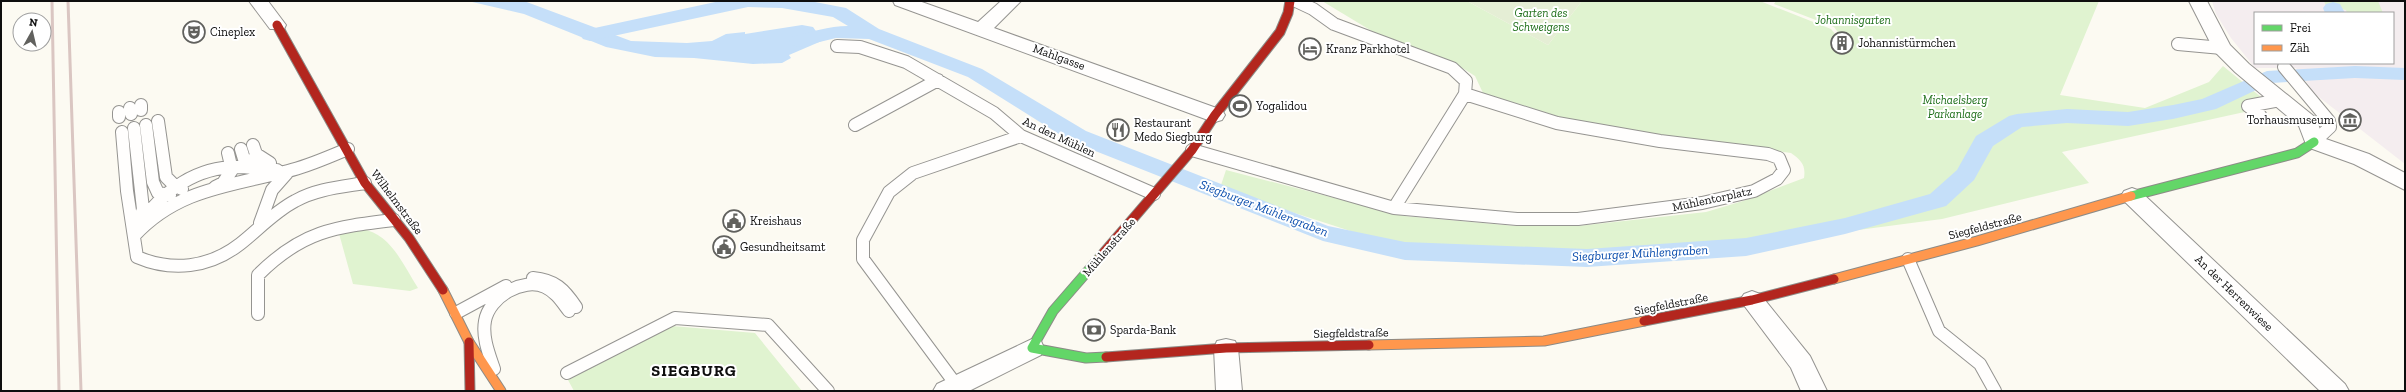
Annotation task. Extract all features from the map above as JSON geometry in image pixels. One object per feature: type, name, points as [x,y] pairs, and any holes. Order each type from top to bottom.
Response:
[{"type":"street","points":[[258,1],[277,25]]},
{"type":"street","name":"Mahlgasse","points":[[902,1],[1215,115]]},
{"type":"street","points":[[982,29],[1012,1]]},
{"type":"street","name":"Mühlenstraße","points":[[1032,348],[1042,328],[1053,312],[1192,150],[1215,115],[1280,32],[1288,13],[1290,1]]},
{"type":"street","points":[[2198,1],[2222,48],[2242,68],[2309,123],[2314,142],[2334,147],[2405,183]]},
{"type":"street","name":"Wilhelmstraße","points":[[277,25],[348,149],[365,183],[439,281],[469,342],[499,388]]},
{"type":"street","name":"Siegfeldstraße","points":[[1032,348],[1086,358],[1226,348],[1544,340],[1752,300],[2028,227],[2132,196],[2297,153],[2314,142]]},
{"type":"street","name":"An der Herrenwiese","points":[[2132,196],[2336,391]]},
{"type":"street","points":[[1752,300],[1801,363],[1814,391]]},
{"type":"street","points":[[469,342],[470,391]]},
{"type":"street","points":[[952,388],[1032,348]]},
{"type":"street","points":[[1226,348],[1229,391]]},
{"type":"lane","points":[[1192,150],[1394,208],[1465,94],[1466,81],[1452,68],[1334,24],[1313,9],[1296,1]]},
{"type":"lane","points":[[2178,44],[2222,48]]},
{"type":"lane","name":"An den Mühlen","points":[[837,46],[860,47],[906,62],[994,113],[1021,136],[1154,194]]},
{"type":"lane","points":[[2289,72],[2329,121],[2330,127],[2314,142]]},
{"type":"lane","points":[[855,125],[938,80]]},
{"type":"lane","name":"Mühlentorplatz","points":[[1394,208],[1459,215],[1578,219],[1702,203],[1754,190],[1777,179],[1784,170],[1779,158],[1768,154],[1607,132],[1557,123],[1465,94]]},
{"type":"lane","points":[[2260,115],[2248,106],[2277,98]]},
{"type":"lane","points":[[158,121],[166,177],[176,186],[189,192],[205,192]]},
{"type":"lane","points":[[146,125],[153,182],[158,193],[176,196],[205,192],[292,170],[348,149]]},
{"type":"lane","points":[[134,128],[143,208],[134,236]]},
{"type":"lane","points":[[122,132],[134,236],[138,257],[151,264],[172,268],[202,263],[223,256],[239,245],[259,225],[295,200],[314,192],[365,183]]},
{"type":"lane","points":[[952,388],[863,260],[863,240],[890,192],[913,173],[1021,136]]},
{"type":"lane","points":[[253,145],[256,154],[266,161],[292,170]]},
{"type":"lane","points":[[240,149],[244,159],[260,165],[292,170]]},
{"type":"lane","points":[[134,236],[141,227],[162,211],[205,192],[219,182],[226,168],[228,153]]},
{"type":"lane","points":[[216,157],[226,168]]},
{"type":"lane","points":[[134,236],[150,210],[165,194],[176,186],[226,168],[292,170]]},
{"type":"lane","points":[[259,225],[266,209],[270,190],[277,180],[292,170]]},
{"type":"lane","points":[[258,314],[258,275],[269,262],[300,239],[329,228],[394,220]]},
{"type":"lane","points":[[1908,259],[1939,331],[1980,364],[1996,391]]},
{"type":"lane","points":[[456,313],[500,289],[532,278],[550,280],[563,288],[572,309],[556,293],[542,286],[528,285],[505,294],[496,301],[486,314],[484,331],[499,388]]},
{"type":"lane","points":[[567,373],[675,318],[768,325],[828,391]]},
{"type":"shaded area","points":[[2212,1],[2405,1],[2405,164],[2315,94],[2296,68],[2255,68],[2231,38],[2216,14]]},
{"type":"green space","name":"Michaelsberg Parkanlage","points":[[1322,1],[1467,1],[1548,45],[1582,1],[1760,1],[1831,29],[1837,36],[1838,42],[1844,46],[1846,43],[1834,27],[1774,4],[1776,1],[2099,1],[2060,95],[2145,108],[2209,82],[2223,66],[2272,106],[2062,152],[2089,183],[1942,219],[1744,245],[1587,252],[1403,248],[1248,198],[1221,185],[1226,170],[1404,216],[1516,226],[1578,226],[1706,212],[1743,201],[1804,178],[1804,170],[1802,163],[1791,153],[1660,136],[1560,117],[1483,93],[1475,76],[1464,69],[1380,36]]},
{"type":"green space","name":"Garten des Schweigens","points":[[1467,1],[1582,1],[1548,45]]},
{"type":"green space","points":[[2324,1],[2378,1],[2383,12],[2347,12],[2346,10],[2326,6]]},
{"type":"green space","points":[[361,229],[371,232],[388,243],[401,260],[418,288],[410,291],[353,284],[338,230]]},
{"type":"green space","points":[[672,326],[755,333],[802,391],[574,391],[568,380]]},
{"type":"water","points":[[468,1],[524,1],[631,41],[687,43],[712,41],[726,34],[745,32],[745,34],[802,25],[813,27],[818,34],[829,31],[831,37],[789,55],[791,58],[782,63],[753,64],[694,58],[655,57],[606,47],[524,14]]},
{"type":"waterway","name":"Siegburger Mühlengraben","points":[[590,35],[747,1]]},
{"type":"waterway","name":"Siegburger Mühlengraben","points":[[748,1],[782,2],[839,12],[871,32]]},
{"type":"waterway","points":[[2333,8],[2335,12]]},
{"type":"waterway","name":"Siegburger Mühlengraben","points":[[799,41],[836,32],[872,33],[975,73],[1078,136],[1323,233],[1405,251],[1587,258],[1746,247],[1845,226],[1938,200],[1966,175],[1984,141],[2017,121],[2067,116],[2128,119],[2173,112],[2208,104],[2267,77],[2355,72],[2405,74]]},
{"type":"railway","points":[[52,1],[59,391]]},
{"type":"railway","points":[[68,1],[81,391]]},
{"type":"traffic: fast","points":[[2131,196],[2297,153],[2314,142]]},
{"type":"traffic: fast","points":[[1100,257],[1053,311],[1032,348],[1086,358],[1106,357]]},
{"type":"traffic: slow","points":[[1834,279],[1977,241],[2131,196]]},
{"type":"traffic: slow","points":[[443,290],[469,342],[501,391]]},
{"type":"traffic: slow","points":[[1369,345],[1544,341],[1644,321]]},
{"type":"traffic: jam","points":[[1100,257],[1192,150],[1215,115],[1280,32],[1288,13],[1290,1]]},
{"type":"traffic: jam","points":[[277,25],[365,183],[409,238],[443,290]]},
{"type":"traffic: jam","points":[[1644,321],[1752,300],[1834,279]]},
{"type":"traffic: jam","points":[[469,342],[470,391]]},
{"type":"traffic: jam","points":[[1106,357],[1226,348],[1369,345]]},
{"type":"place","name":"Cineplex","points":[[194,32]]},
{"type":"place","name":"Johannistürmchen","points":[[1842,43]]},
{"type":"place","name":"Kranz Parkhotel","points":[[1310,49]]},
{"type":"place","name":"Yogalidou","points":[[1240,106]]},
{"type":"place","name":"Torhausmuseum","points":[[2350,120]]},
{"type":"place","name":"Restaurant Medo Siegburg","points":[[1118,130]]},
{"type":"place","name":"Kreishaus","points":[[734,221]]},
{"type":"place","name":"Gesundheitsamt","points":[[724,247]]},
{"type":"place","name":"Sparda-Bank","points":[[1094,330]]},
{"type":"district","name":"SIEGBURG","points":[[694,370]]},
{"type":"park label","name":"Johannisgarten","points":[[1853,20]]}]
